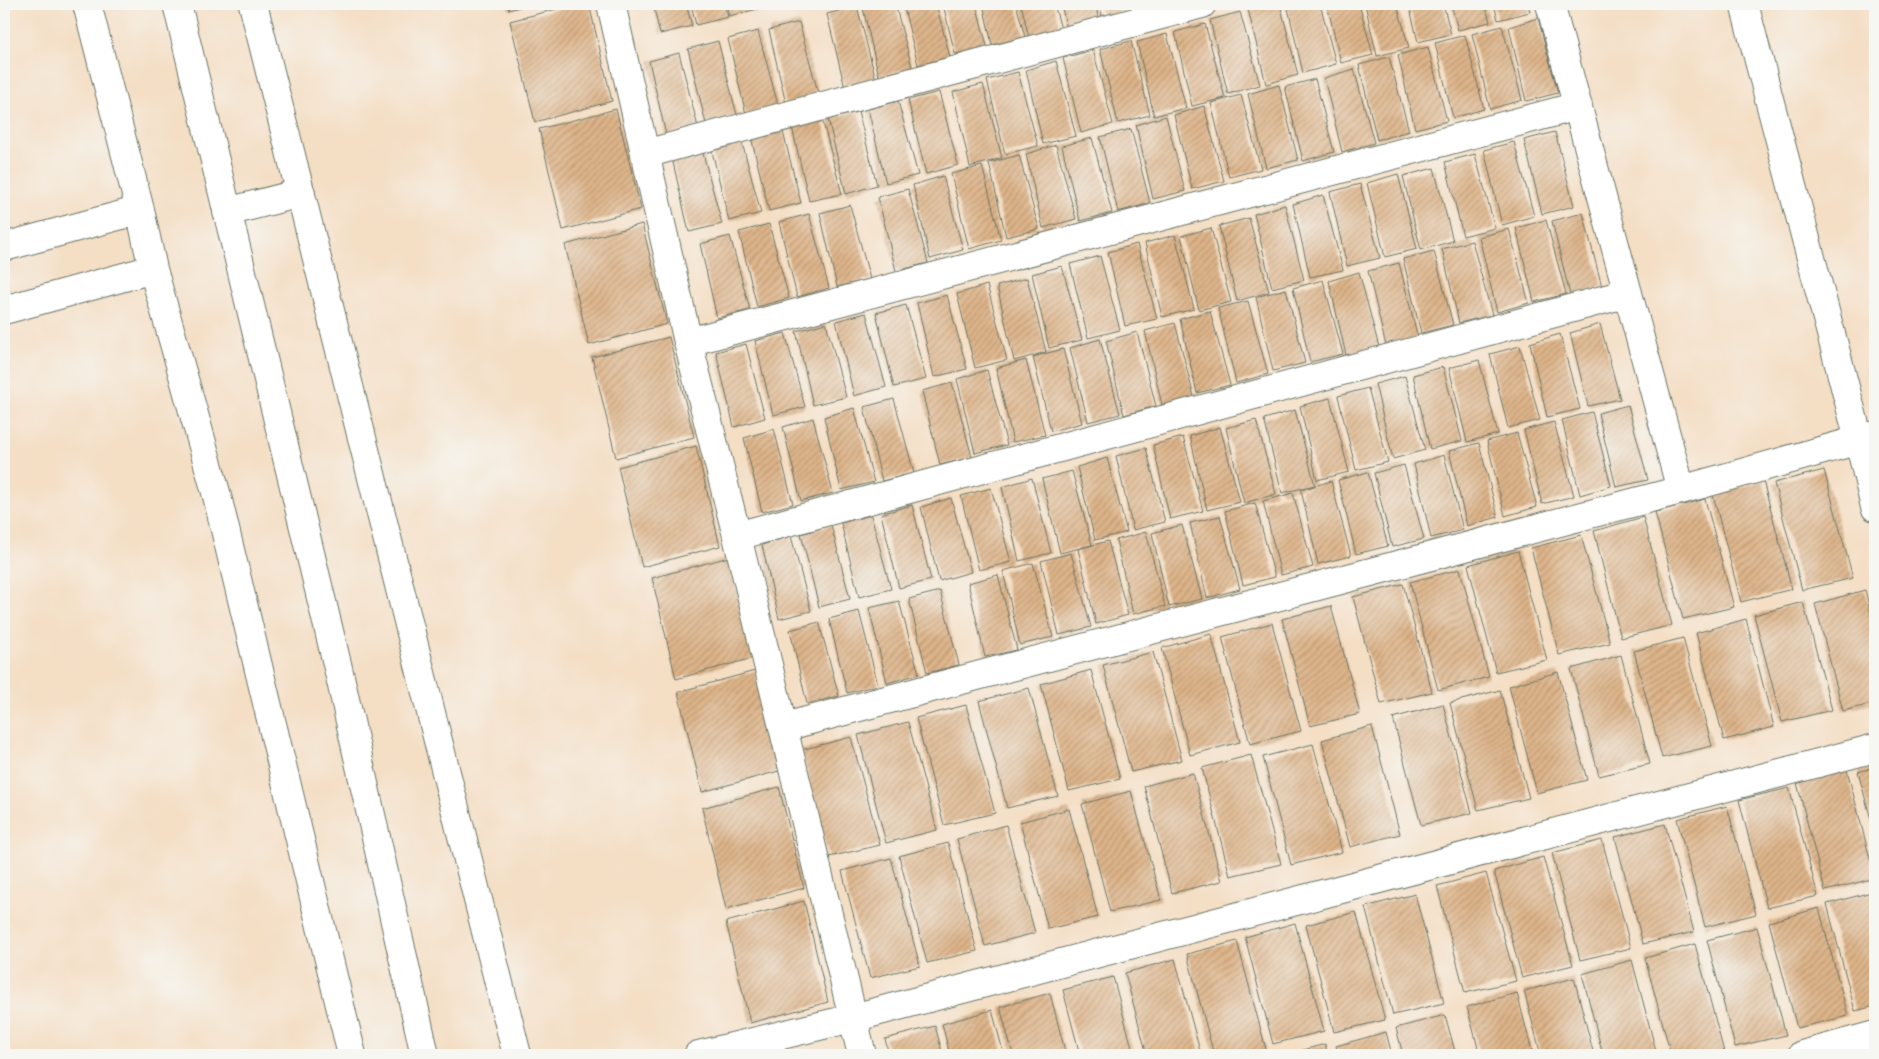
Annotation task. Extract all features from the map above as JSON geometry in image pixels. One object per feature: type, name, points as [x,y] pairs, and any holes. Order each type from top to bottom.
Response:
[{"type":"street","points":[[87,4],[140,210],[153,269],[217,496],[352,1055]]},
{"type":"street","points":[[177,4],[338,668],[425,1055]]},
{"type":"street","points":[[254,4],[517,1055]]},
{"type":"street","points":[[611,4],[688,342],[738,536],[862,1055]]},
{"type":"street","points":[[645,154],[1202,4]]},
{"type":"street","points":[[1550,4],[1681,490]]},
{"type":"street","points":[[1744,4],[1867,438],[1875,507]]},
{"type":"street","points":[[688,342],[1578,106]]},
{"type":"street","points":[[227,212],[301,193]]},
{"type":"street","points":[[4,247],[140,210]]},
{"type":"street","points":[[4,310],[153,269]]},
{"type":"street","points":[[738,536],[1628,293]]},
{"type":"street","points":[[784,727],[1681,490],[1867,438]]},
{"type":"street","points":[[698,1055],[853,1018],[1875,748]]},
{"type":"street","points":[[1802,1055],[1875,1035]]},
{"type":"building","points":[[508,4],[530,4],[509,10]]},
{"type":"building","points":[[576,4],[589,4],[612,101],[535,122],[510,21]]},
{"type":"building","points":[[653,4],[686,4],[692,26],[660,34]]},
{"type":"building","points":[[691,4],[724,4],[728,17],[696,25]]},
{"type":"building","points":[[726,4],[761,4],[762,8],[729,16]]},
{"type":"building","points":[[762,4],[781,4],[763,9]]},
{"type":"building","points":[[862,4],[895,4],[912,67],[879,76]]},
{"type":"building","points":[[903,4],[936,4],[950,57],[918,65]]},
{"type":"building","points":[[943,4],[976,4],[987,46],[955,54]]},
{"type":"building","points":[[983,4],[1016,4],[1025,37],[992,45]]},
{"type":"building","points":[[1021,4],[1054,4],[1061,29],[1029,38]]},
{"type":"building","points":[[1061,4],[1095,4],[1099,20],[1067,29]]},
{"type":"building","points":[[1099,4],[1133,4],[1134,8],[1102,16]]},
{"type":"building","points":[[1269,4],[1280,4],[1298,75],[1266,84],[1248,9]]},
{"type":"building","points":[[1287,4],[1320,4],[1336,64],[1303,73]]},
{"type":"building","points":[[1327,4],[1359,4],[1373,55],[1341,63]]},
{"type":"building","points":[[1365,4],[1397,4],[1409,48],[1377,56]]},
{"type":"building","points":[[1409,4],[1443,4],[1451,34],[1418,42]]},
{"type":"building","points":[[1451,4],[1485,4],[1490,22],[1458,30]]},
{"type":"building","points":[[1494,4],[1528,4],[1530,12],[1498,20]]},
{"type":"building","points":[[857,6],[876,80],[845,88],[827,14]]},
{"type":"building","points":[[1240,12],[1260,85],[1228,94],[1210,20]]},
{"type":"building","points":[[1538,18],[1558,93],[1526,101],[1509,27]]},
{"type":"building","points":[[799,22],[819,96],[786,104],[769,30]]},
{"type":"building","points":[[1205,24],[1225,98],[1192,106],[1175,32]]},
{"type":"building","points":[[1502,26],[1522,100],[1490,109],[1472,34]]},
{"type":"building","points":[[758,31],[778,105],[746,114],[728,39]]},
{"type":"building","points":[[1167,34],[1186,108],[1154,116],[1137,42]]},
{"type":"building","points":[[1465,35],[1484,109],[1453,118],[1435,43]]},
{"type":"building","points":[[718,41],[737,115],[706,124],[688,49]]},
{"type":"building","points":[[1131,41],[1150,115],[1118,123],[1100,49]]},
{"type":"building","points":[[1428,47],[1447,121],[1415,129],[1398,55]]},
{"type":"building","points":[[1093,50],[1113,124],[1081,133],[1063,58]]},
{"type":"building","points":[[679,53],[698,127],[666,135],[649,61]]},
{"type":"building","points":[[1389,57],[1409,131],[1377,140],[1359,65]]},
{"type":"building","points":[[1056,61],[1076,136],[1043,144],[1026,70]]},
{"type":"building","points":[[1354,69],[1374,143],[1342,152],[1324,78]]},
{"type":"building","points":[[1018,72],[1038,146],[1005,154],[987,80]]},
{"type":"building","points":[[1315,79],[1334,152],[1303,161],[1285,87]]},
{"type":"building","points":[[983,84],[1002,158],[970,167],[953,92]]},
{"type":"building","points":[[1279,85],[1298,160],[1266,168],[1248,94]]},
{"type":"building","points":[[939,92],[958,165],[926,174],[908,100]]},
{"type":"building","points":[[1241,95],[1261,169],[1229,177],[1211,103]]},
{"type":"building","points":[[898,101],[918,175],[886,183],[868,109]]},
{"type":"building","points":[[1204,106],[1224,181],[1192,189],[1174,115]]},
{"type":"building","points":[[616,109],[641,209],[563,230],[539,129]]},
{"type":"building","points":[[858,111],[877,185],[846,194],[828,119]]},
{"type":"building","points":[[1166,116],[1185,191],[1153,199],[1136,125]]},
{"type":"building","points":[[822,119],[842,194],[809,201],[792,127]]},
{"type":"building","points":[[782,128],[801,203],[769,211],[751,137]]},
{"type":"building","points":[[1131,129],[1150,203],[1118,212],[1100,137]]},
{"type":"building","points":[[1555,132],[1574,206],[1542,214],[1524,140]]},
{"type":"building","points":[[1092,138],[1112,213],[1080,221],[1062,146]]},
{"type":"building","points":[[741,139],[761,213],[729,221],[711,147]]},
{"type":"building","points":[[1514,142],[1534,216],[1502,225],[1484,150]]},
{"type":"building","points":[[1056,145],[1076,219],[1043,228],[1026,154]]},
{"type":"building","points":[[702,150],[722,224],[689,232],[672,158]]},
{"type":"building","points":[[1475,154],[1495,228],[1463,236],[1445,162]]},
{"type":"building","points":[[1019,155],[1039,229],[1006,237],[989,163]]},
{"type":"building","points":[[982,166],[1001,240],[969,249],[951,174]]},
{"type":"building","points":[[1434,168],[1453,241],[1421,250],[1403,176]]},
{"type":"building","points":[[1398,174],[1417,249],[1385,257],[1367,183]]},
{"type":"building","points":[[943,176],[963,250],[930,259],[913,185]]},
{"type":"building","points":[[1360,184],[1380,258],[1347,266],[1330,192]]},
{"type":"building","points":[[908,189],[928,263],[896,271],[878,197]]},
{"type":"building","points":[[1323,195],[1343,270],[1310,277],[1293,204]]},
{"type":"building","points":[[850,205],[870,279],[837,287],[820,213]]},
{"type":"building","points":[[1285,205],[1304,280],[1272,288],[1254,214]]},
{"type":"building","points":[[1583,213],[1602,287],[1570,295],[1552,221]]},
{"type":"building","points":[[809,214],[829,288],[797,297],[779,222]]},
{"type":"building","points":[[1249,218],[1269,292],[1237,301],[1219,226]]},
{"type":"building","points":[[1546,220],[1566,294],[1534,302],[1516,228]]},
{"type":"building","points":[[642,224],[667,324],[589,345],[565,245]]},
{"type":"building","points":[[769,224],[789,298],[757,307],[739,232]]},
{"type":"building","points":[[1211,228],[1231,302],[1199,310],[1181,236]]},
{"type":"building","points":[[1509,229],[1529,303],[1497,312],[1479,237]]},
{"type":"building","points":[[1175,235],[1194,309],[1162,317],[1145,243]]},
{"type":"building","points":[[730,236],[750,310],[717,318],[700,244]]},
{"type":"building","points":[[1472,241],[1492,315],[1459,323],[1442,249]]},
{"type":"building","points":[[1137,244],[1157,319],[1125,326],[1108,252]]},
{"type":"building","points":[[1434,251],[1453,325],[1421,333],[1403,259]]},
{"type":"building","points":[[1100,256],[1120,330],[1088,338],[1070,264]]},
{"type":"building","points":[[1399,263],[1418,338],[1386,346],[1368,271]]},
{"type":"building","points":[[1062,266],[1082,340],[1049,348],[1032,274]]},
{"type":"building","points":[[1359,272],[1379,347],[1346,355],[1329,281]]},
{"type":"building","points":[[1027,278],[1046,352],[1014,361],[997,286]]},
{"type":"building","points":[[1323,280],[1343,354],[1310,362],[1293,288]]},
{"type":"building","points":[[987,285],[1007,360],[975,368],[957,294]]},
{"type":"building","points":[[1286,289],[1305,363],[1273,371],[1256,297]]},
{"type":"building","points":[[947,295],[967,369],[934,377],[917,303]]},
{"type":"building","points":[[1248,301],[1268,374],[1236,383],[1218,308]]},
{"type":"building","points":[[906,305],[926,379],[894,387],[876,313]]},
{"type":"building","points":[[1210,311],[1230,385],[1197,393],[1180,319]]},
{"type":"building","points":[[866,313],[886,387],[854,396],[836,321]]},
{"type":"building","points":[[826,323],[846,397],[813,405],[796,331]]},
{"type":"building","points":[[1175,323],[1194,397],[1162,405],[1145,331]]},
{"type":"building","points":[[1600,324],[1620,399],[1588,406],[1570,333]]},
{"type":"building","points":[[1137,332],[1156,406],[1124,415],[1106,341]]},
{"type":"building","points":[[785,333],[805,407],[773,415],[755,341]]},
{"type":"building","points":[[1560,334],[1580,409],[1547,417],[1530,343]]},
{"type":"building","points":[[669,337],[694,437],[616,458],[592,357]]},
{"type":"building","points":[[1100,339],[1120,414],[1088,422],[1070,348]]},
{"type":"building","points":[[746,344],[765,418],[734,427],[716,352]]},
{"type":"building","points":[[1520,346],[1540,420],[1508,428],[1490,354]]},
{"type":"building","points":[[1063,349],[1082,423],[1051,431],[1033,357]]},
{"type":"building","points":[[1026,360],[1045,435],[1013,442],[996,368]]},
{"type":"building","points":[[1479,360],[1498,434],[1467,442],[1449,368]]},
{"type":"building","points":[[1443,367],[1462,441],[1430,449],[1413,375]]},
{"type":"building","points":[[987,370],[1007,445],[975,453],[957,379]]},
{"type":"building","points":[[1405,376],[1425,450],[1393,459],[1375,384]]},
{"type":"building","points":[[952,383],[972,457],[940,465],[922,391]]},
{"type":"building","points":[[1368,388],[1388,462],[1356,470],[1338,396]]},
{"type":"building","points":[[1330,398],[1349,472],[1317,480],[1300,406]]},
{"type":"building","points":[[894,399],[914,473],[882,481],[864,407]]},
{"type":"building","points":[[1628,405],[1648,480],[1616,487],[1598,413]]},
{"type":"building","points":[[854,408],[874,482],[841,490],[824,417]]},
{"type":"building","points":[[1295,410],[1315,485],[1282,493],[1264,419]]},
{"type":"building","points":[[1592,412],[1611,486],[1580,495],[1562,420]]},
{"type":"building","points":[[813,418],[833,493],[801,501],[783,427]]},
{"type":"building","points":[[1256,420],[1276,494],[1244,503],[1226,428]]},
{"type":"building","points":[[1554,422],[1574,496],[1542,504],[1524,430]]},
{"type":"building","points":[[1220,427],[1240,502],[1207,510],[1190,436]]},
{"type":"building","points":[[774,429],[793,504],[762,512],[744,438]]},
{"type":"building","points":[[1517,433],[1537,507],[1505,516],[1487,441]]},
{"type":"building","points":[[1183,437],[1203,511],[1170,519],[1153,445]]},
{"type":"building","points":[[1479,443],[1498,517],[1467,526],[1449,451]]},
{"type":"building","points":[[696,446],[720,546],[642,567],[618,467]]},
{"type":"building","points":[[1146,448],[1165,522],[1133,530],[1116,456]]},
{"type":"building","points":[[1444,455],[1463,530],[1431,538],[1414,464]]},
{"type":"building","points":[[1107,458],[1127,532],[1095,540],[1077,467]]},
{"type":"building","points":[[1404,465],[1424,539],[1392,547],[1374,473]]},
{"type":"building","points":[[1824,470],[1853,578],[1802,590],[1774,483]]},
{"type":"building","points":[[1072,471],[1092,545],[1060,553],[1042,479]]},
{"type":"building","points":[[1368,472],[1388,546],[1356,554],[1338,480]]},
{"type":"building","points":[[1032,478],[1051,553],[1019,561],[1002,487]]},
{"type":"building","points":[[1331,481],[1351,556],[1318,564],[1301,490]]},
{"type":"building","points":[[1763,481],[1792,589],[1741,602],[1713,495]]},
{"type":"building","points":[[991,488],[1011,562],[979,570],[961,496]]},
{"type":"building","points":[[1293,493],[1313,567],[1281,575],[1263,501]]},
{"type":"building","points":[[951,498],[971,572],[939,581],[921,507]]},
{"type":"building","points":[[1705,499],[1734,607],[1683,619],[1655,512]]},
{"type":"building","points":[[1255,503],[1275,577],[1243,585],[1225,511]]},
{"type":"building","points":[[912,505],[931,580],[899,588],[881,514]]},
{"type":"building","points":[[871,515],[891,589],[859,597],[841,523]]},
{"type":"building","points":[[1220,516],[1240,589],[1207,598],[1190,523]]},
{"type":"building","points":[[1643,517],[1672,625],[1621,638],[1594,531]]},
{"type":"building","points":[[831,525],[850,599],[819,607],[801,534]]},
{"type":"building","points":[[1182,525],[1202,599],[1169,607],[1152,533]]},
{"type":"building","points":[[1146,532],[1165,606],[1133,614],[1116,540]]},
{"type":"building","points":[[1581,535],[1610,643],[1559,655],[1531,548]]},
{"type":"building","points":[[791,536],[811,611],[779,619],[762,545]]},
{"type":"building","points":[[1108,541],[1128,615],[1096,624],[1078,549]]},
{"type":"building","points":[[1518,551],[1547,660],[1496,672],[1468,565]]},
{"type":"building","points":[[1071,553],[1091,627],[1059,635],[1041,561]]},
{"type":"building","points":[[729,557],[753,658],[676,679],[652,578]]},
{"type":"building","points":[[1033,563],[1053,637],[1020,645],[1003,571]]},
{"type":"building","points":[[1460,569],[1489,677],[1438,690],[1410,582]]},
{"type":"building","points":[[998,575],[1017,650],[985,657],[968,583]]},
{"type":"building","points":[[1403,584],[1432,692],[1381,704],[1353,597]]},
{"type":"building","points":[[1865,590],[1875,630],[1875,703],[1843,711],[1815,604]]},
{"type":"building","points":[[940,591],[959,665],[927,673],[909,599]]},
{"type":"building","points":[[899,601],[919,674],[887,683],[869,608]]},
{"type":"building","points":[[1803,602],[1832,710],[1782,722],[1754,615]]},
{"type":"building","points":[[1331,606],[1360,714],[1310,726],[1282,619]]},
{"type":"building","points":[[859,611],[878,685],[847,693],[829,619]]},
{"type":"building","points":[[1746,619],[1774,727],[1724,740],[1696,633]]},
{"type":"building","points":[[819,622],[839,696],[807,704],[790,630]]},
{"type":"building","points":[[1272,623],[1301,731],[1250,744],[1222,637]]},
{"type":"building","points":[[1211,634],[1240,742],[1190,755],[1162,648]]},
{"type":"building","points":[[1683,638],[1712,746],[1662,758],[1634,651]]},
{"type":"building","points":[[1153,652],[1182,760],[1131,772],[1103,665]]},
{"type":"building","points":[[1621,655],[1650,764],[1599,776],[1571,669]]},
{"type":"building","points":[[1091,670],[1120,779],[1069,791],[1041,684]]},
{"type":"building","points":[[755,671],[779,771],[702,792],[678,692]]},
{"type":"building","points":[[1558,672],[1587,780],[1537,793],[1509,686]]},
{"type":"building","points":[[1029,688],[1058,796],[1007,808],[979,701]]},
{"type":"building","points":[[1500,690],[1529,798],[1478,810],[1450,703]]},
{"type":"building","points":[[1443,704],[1472,813],[1421,825],[1393,718]]},
{"type":"building","points":[[966,705],[995,813],[944,825],[916,718]]},
{"type":"building","points":[[908,722],[937,830],[886,843],[858,735]]},
{"type":"building","points":[[1372,726],[1400,834],[1350,847],[1322,740]]},
{"type":"building","points":[[851,737],[880,845],[829,857],[801,750]]},
{"type":"building","points":[[1313,744],[1342,852],[1291,865],[1263,757]]},
{"type":"building","points":[[1251,755],[1281,864],[1230,876],[1202,768]]},
{"type":"building","points":[[1875,767],[1875,834],[1858,772]]},
{"type":"building","points":[[1847,770],[1875,878],[1825,891],[1797,783]]},
{"type":"building","points":[[1193,773],[1222,881],[1172,893],[1144,786]]},
{"type":"building","points":[[779,787],[804,888],[726,909],[702,808]]},
{"type":"building","points":[[1789,788],[1818,896],[1767,908],[1739,800]]},
{"type":"building","points":[[1131,791],[1161,900],[1110,912],[1082,804]]},
{"type":"building","points":[[1727,806],[1756,914],[1705,927],[1677,819]]},
{"type":"building","points":[[1069,809],[1098,917],[1048,929],[1020,822]]},
{"type":"building","points":[[1665,824],[1694,932],[1643,944],[1615,837]]},
{"type":"building","points":[[1006,825],[1035,933],[985,946],[957,839]]},
{"type":"building","points":[[1602,840],[1631,948],[1580,960],[1552,853]]},
{"type":"building","points":[[948,843],[977,951],[927,963],[899,856]]},
{"type":"building","points":[[1543,857],[1573,965],[1522,978],[1494,871]]},
{"type":"building","points":[[891,858],[920,966],[870,978],[842,871]]},
{"type":"building","points":[[1486,873],[1516,981],[1465,993],[1437,886]]},
{"type":"building","points":[[1875,891],[1875,1006],[1855,1011],[1827,904]]},
{"type":"building","points":[[1415,894],[1444,1003],[1393,1015],[1365,907]]},
{"type":"building","points":[[804,901],[828,1002],[750,1023],[726,922]]},
{"type":"building","points":[[1819,908],[1848,1016],[1797,1028],[1769,922]]},
{"type":"building","points":[[1356,912],[1385,1020],[1334,1032],[1306,925]]},
{"type":"building","points":[[1295,923],[1324,1031],[1273,1044],[1245,937]]},
{"type":"building","points":[[1757,927],[1786,1035],[1735,1047],[1707,940]]},
{"type":"building","points":[[1237,941],[1266,1049],[1239,1055],[1214,1055],[1187,954]]},
{"type":"building","points":[[1695,944],[1724,1052],[1711,1055],[1671,1055],[1645,958]]},
{"type":"building","points":[[1175,959],[1201,1055],[1147,1055],[1125,973]]},
{"type":"building","points":[[1632,960],[1657,1055],[1603,1055],[1582,974]]},
{"type":"building","points":[[1113,977],[1134,1055],[1080,1055],[1063,990]]},
{"type":"building","points":[[1574,978],[1594,1055],[1541,1055],[1524,991]]},
{"type":"building","points":[[1050,993],[1066,1055],[1013,1055],[1000,1007]]},
{"type":"building","points":[[1517,993],[1533,1055],[1480,1055],[1467,1007]]},
{"type":"building","points":[[992,1010],[1004,1055],[950,1055],[942,1024]]},
{"type":"building","points":[[1445,1015],[1456,1055],[1403,1055],[1396,1028]]},
{"type":"building","points":[[935,1026],[943,1055],[889,1055],[885,1039]]},
{"type":"building","points":[[1386,1032],[1392,1055],[1339,1055],[1336,1046]]},
{"type":"building","points":[[1325,1044],[1328,1055],[1285,1055]]}]
